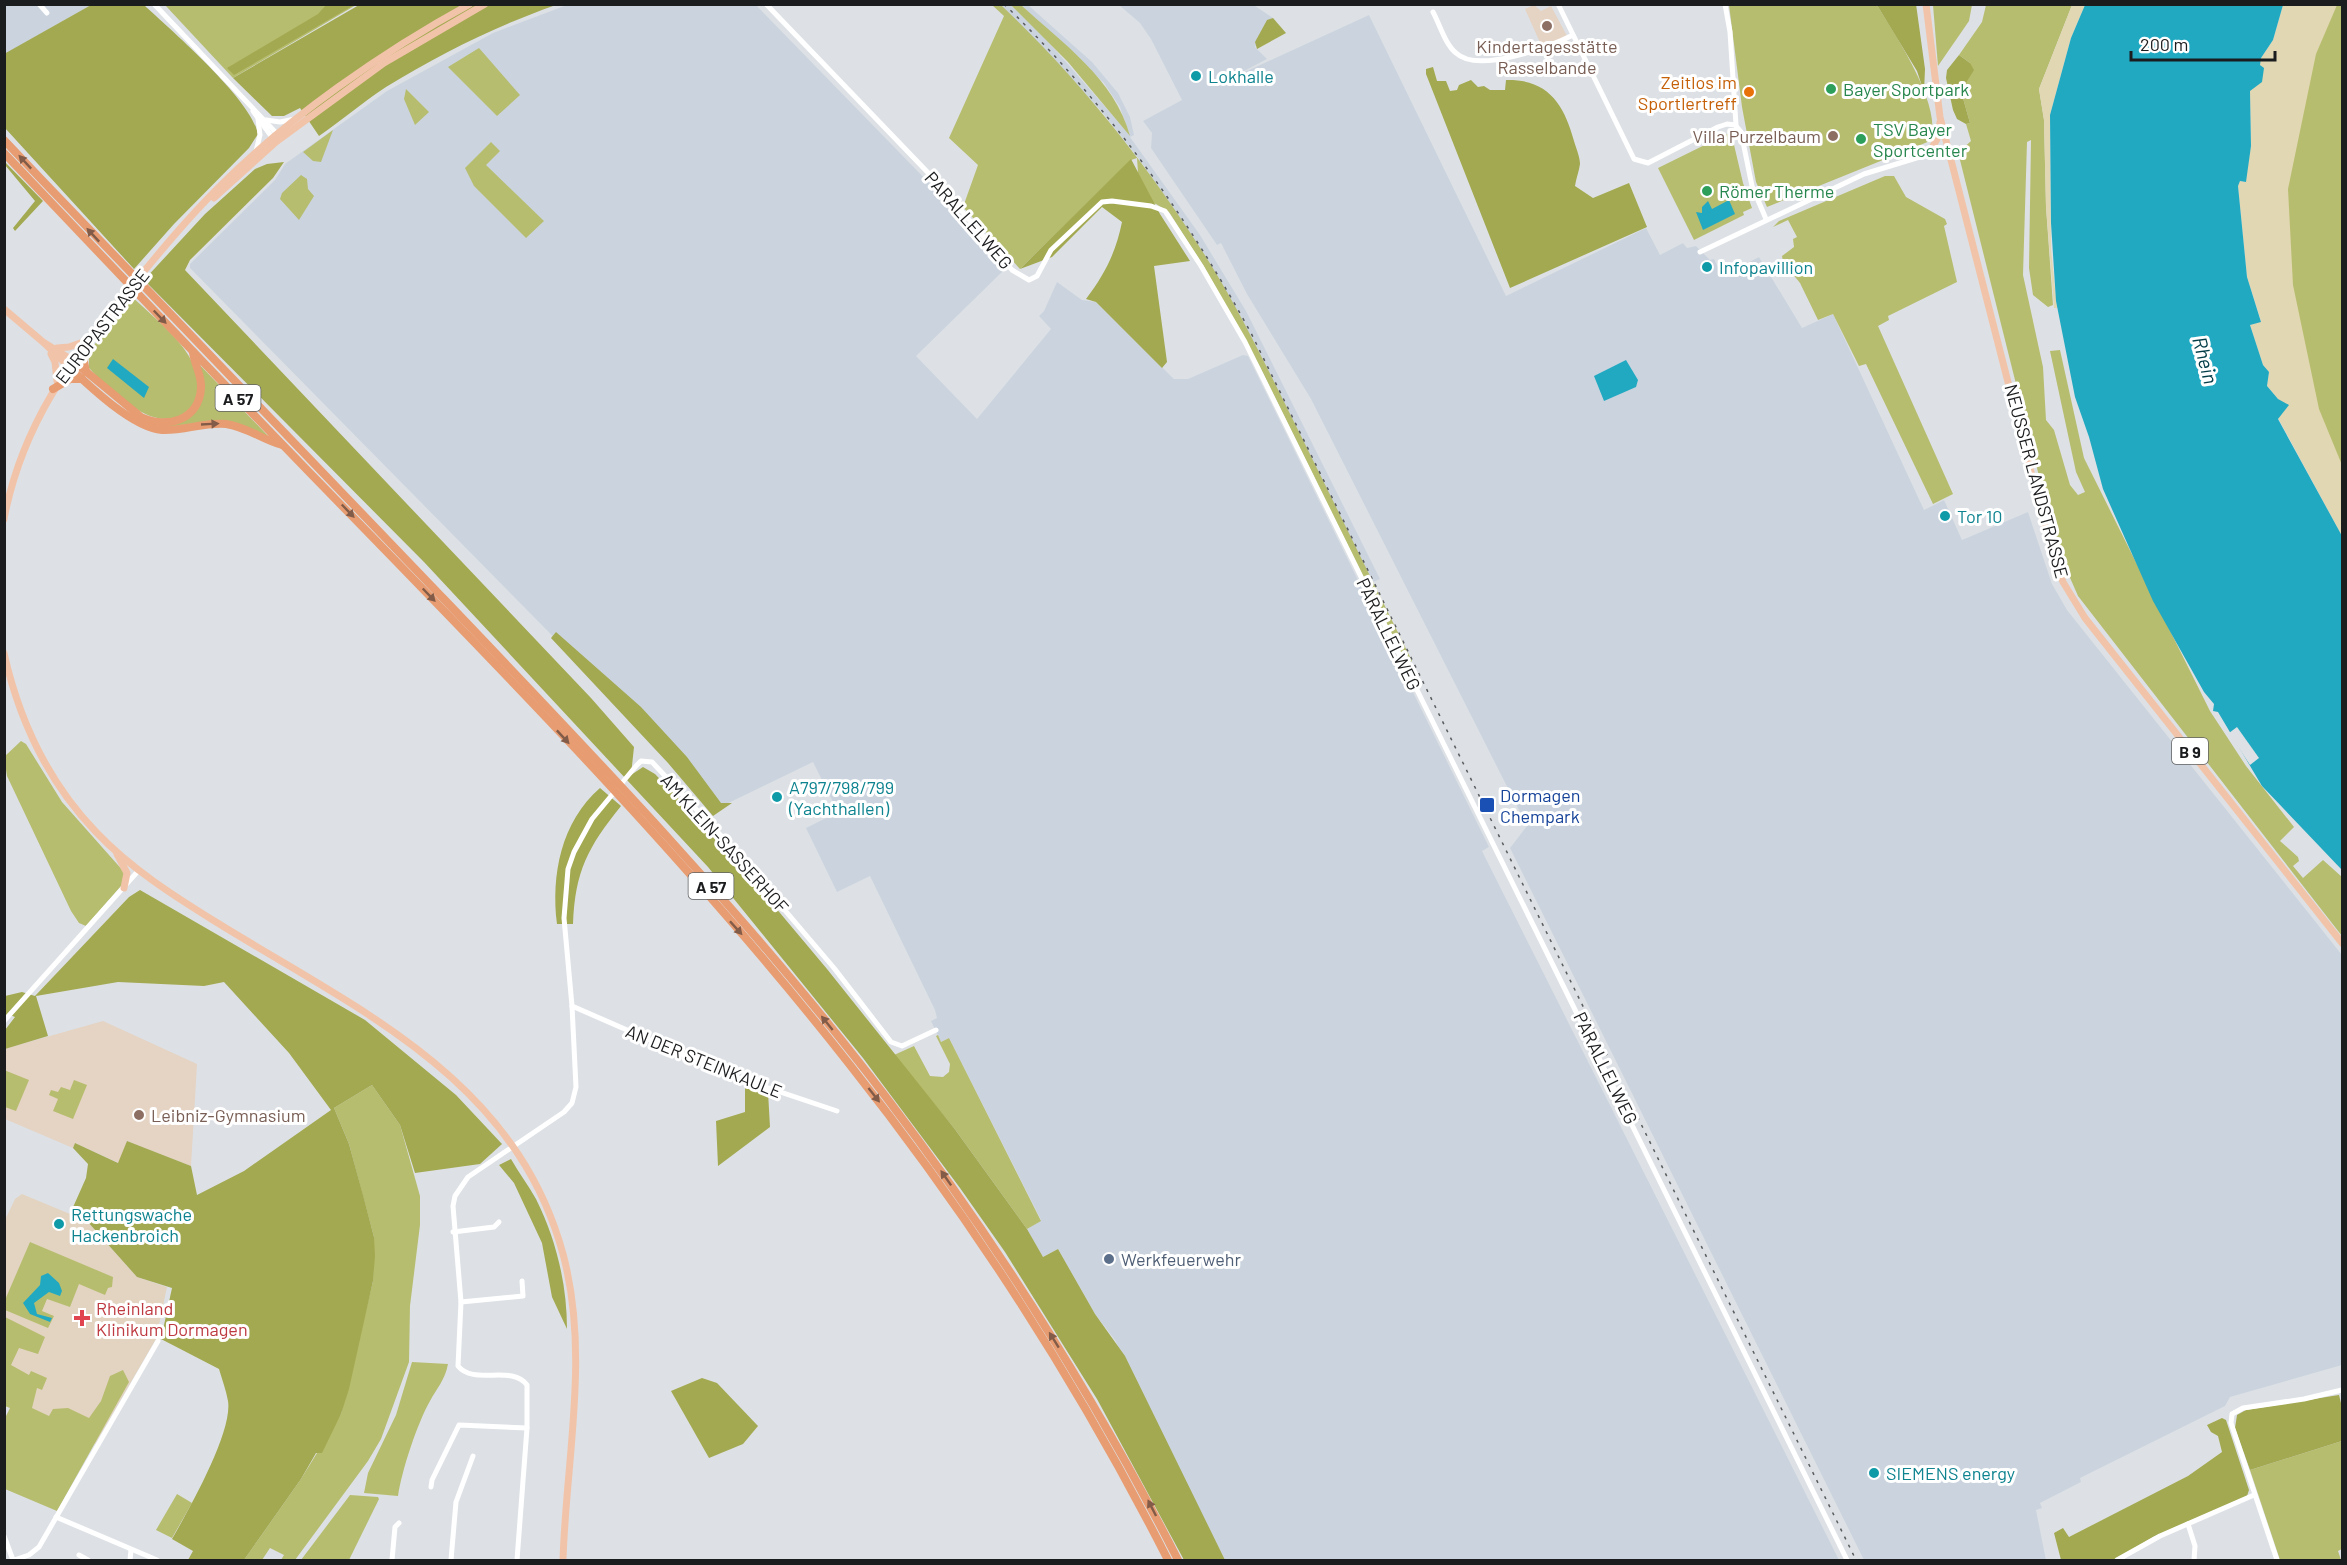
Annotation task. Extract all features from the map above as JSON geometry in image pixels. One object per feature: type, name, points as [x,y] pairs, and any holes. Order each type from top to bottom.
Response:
[{"type":"highway","name":"A 57","points":[[4,140],[46,184],[124,274]]},
{"type":"highway","name":"A 57","points":[[4,153],[55,207],[142,292],[640,806],[823,1017],[937,1165],[1039,1315],[1098,1411],[1178,1560]]},
{"type":"highway","name":"A 57","points":[[142,292],[193,352],[635,814],[744,936],[849,1062],[929,1169],[1033,1322],[1111,1451],[1168,1560]]},
{"type":"highway","points":[[84,376],[86,341]]},
{"type":"highway","points":[[84,376],[141,417],[150,421],[171,423],[191,411],[200,396],[201,378],[193,352]]},
{"type":"highway","points":[[70,363],[137,422],[150,428],[171,430],[202,424],[227,424],[284,445]]},
{"type":"highway","points":[[55,386],[84,376]]},
{"type":"main road","name":"EUROPASTRASSE","points":[[196,213],[300,118],[381,57],[470,4]]},
{"type":"main road","name":"EUROPASTRASSE","points":[[4,519],[20,460],[37,418],[55,386],[86,341],[216,189],[255,154],[384,63],[485,4]]},
{"type":"main road","name":"B 9","points":[[1926,4],[1940,117],[1949,148]]},
{"type":"main road","points":[[1929,153],[1937,139],[1940,117]]},
{"type":"main road","name":"NEUSSER LANDSTRASSE","points":[[1949,148],[2049,542],[2063,582],[2085,618],[2343,943]]},
{"type":"main road","points":[[4,309],[70,363]]},
{"type":"main road","points":[[53,350],[86,341]]},
{"type":"main road","points":[[53,350],[55,386]]},
{"type":"main road","points":[[4,653],[15,696],[39,752],[70,802],[110,845],[194,909],[412,1044],[447,1071],[473,1096],[514,1147],[549,1213],[563,1254],[572,1301],[575,1374],[563,1560]]},
{"type":"main road","points":[[110,845],[125,868],[124,888]]},
{"type":"street","points":[[39,4],[46,13]]},
{"type":"street","points":[[154,4],[266,120],[277,139]]},
{"type":"street","name":"PARALLELWEG","points":[[766,4],[936,181],[1012,270],[1023,278],[1029,280],[1037,276],[1051,250],[1098,204],[1107,201],[1125,202],[1151,206],[1165,211],[1245,342],[1847,1560]]},
{"type":"street","points":[[1558,4],[1632,155],[1639,162],[1648,162],[1724,125],[1737,126]]},
{"type":"street","points":[[1725,4],[1730,32],[1737,126],[1743,140],[1752,186],[1766,219]]},
{"type":"street","points":[[1433,12],[1449,46],[1465,59],[1488,59],[1533,52],[1573,35]]},
{"type":"street","points":[[247,102],[257,118],[277,139]]},
{"type":"street","points":[[255,154],[260,135],[257,118]]},
{"type":"street","points":[[266,120],[279,122],[300,118]]},
{"type":"street","points":[[1700,252],[1864,174],[1949,148]]},
{"type":"street","name":"AM KLEIN-SASSERHOF","points":[[514,1147],[564,1112],[572,1103],[576,1087],[573,1006],[564,918],[565,884],[574,852],[582,836],[604,804],[641,761],[652,762],[664,774],[827,960],[891,1042],[902,1046],[936,1030]]},
{"type":"street","points":[[4,1021],[140,870]]},
{"type":"street","name":"AN DER STEINKAULE","points":[[573,1006],[729,1075],[837,1111]]},
{"type":"street","points":[[514,1147],[479,1169],[461,1185],[453,1206],[453,1232],[461,1302],[458,1366],[466,1373],[510,1377],[525,1381],[528,1390],[517,1560]]},
{"type":"street","points":[[453,1232],[494,1227],[499,1222]]},
{"type":"street","points":[[461,1302],[523,1299],[522,1281]]},
{"type":"street","points":[[4,1536],[13,1560],[29,1555],[39,1547],[158,1341]]},
{"type":"street","points":[[2277,1560],[2231,1423],[2232,1414],[2243,1408],[2304,1399],[2343,1390]]},
{"type":"street","points":[[431,1487],[432,1480],[459,1425],[527,1428]]},
{"type":"street","points":[[451,1560],[456,1502],[473,1456]]},
{"type":"street","points":[[2116,1560],[2142,1545],[2254,1495]]},
{"type":"street","points":[[57,1517],[157,1560]]},
{"type":"street","points":[[392,1560],[395,1527],[399,1523]]},
{"type":"street","points":[[2188,1524],[2195,1546],[2194,1560]]},
{"type":"street","points":[[130,1560],[131,1550]]},
{"type":"street","points":[[79,1556],[88,1560]]},
{"type":"shaded area","points":[[1252,4],[1273,18],[1273,20],[1267,20],[1255,47],[1267,59],[1225,81],[1369,15],[1506,296],[1646,228],[1660,255],[1683,243],[1687,248],[1696,246],[1710,260],[1714,259],[1722,276],[1759,257],[1802,328],[1833,314],[1924,510],[1944,500],[1962,540],[2028,512],[2052,584],[2067,610],[2342,955],[2342,1365],[2230,1397],[2225,1406],[2080,1478],[2081,1482],[2040,1503],[2042,1508],[2036,1510],[2046,1560],[1864,1560],[1510,848],[1527,826],[1311,399],[1247,294],[1221,243],[1217,245],[1151,148],[1152,133],[1143,121],[1182,100],[1151,39],[1140,23],[1119,5]]},
{"type":"shaded area","points":[[5,5],[91,5],[5,54]]},
{"type":"shaded area","points":[[567,5],[756,5],[933,187],[934,193],[1002,272],[916,356],[977,419],[1051,329],[1039,316],[1044,311],[1057,282],[1082,300],[1096,302],[1174,379],[1188,379],[1243,355],[1248,356],[1489,847],[1482,851],[1839,1560],[1225,1560],[1115,1340],[1095,1314],[1058,1249],[1043,1257],[1027,1229],[1041,1220],[949,1038],[941,1042],[931,1021],[937,1018],[935,1010],[870,876],[837,892],[806,828],[838,812],[813,762],[716,809],[666,751],[190,268],[190,264],[275,180],[285,164],[387,91],[493,33]]},
{"type":"shaded area","points":[[1001,5],[1011,5],[1044,37],[1129,134],[1120,107],[1104,83],[1021,5],[1028,5],[1092,62],[1118,93],[1130,117],[1134,135],[1130,137],[1200,235],[1246,311],[1380,579],[1373,582],[1239,314],[1193,238],[1142,163],[1102,112]]},
{"type":"shaded area","name":"Kindertagesstätte Rasselbande","points":[[1534,5],[1541,11],[1551,6],[1567,36],[1542,47],[1525,9]]},
{"type":"shaded area","points":[[103,1021],[197,1064],[191,1166],[127,1141],[119,1163],[75,1143],[73,1148],[5,1119],[4,1049]]},
{"type":"shaded area","name":"Rheinland Klinikum Dormagen","points":[[22,1194],[87,1221],[137,1277],[167,1287],[156,1339],[95,1444],[5,1406],[4,1222],[15,1199]]},
{"type":"green space","points":[[327,4],[354,5],[234,75],[227,68],[318,14]]},
{"type":"green space","points":[[1916,4],[1925,69],[1924,92],[1917,71],[1877,5]]},
{"type":"green space","points":[[91,5],[144,5],[191,48],[226,85],[252,119],[258,134],[249,148],[174,224],[134,269],[5,128],[4,54]]},
{"type":"green space","points":[[165,5],[356,5],[233,78]]},
{"type":"green space","points":[[359,5],[556,5],[490,31],[427,63],[377,93],[319,136],[300,108],[284,116],[272,116],[233,78]]},
{"type":"green space","points":[[992,5],[1001,5],[1031,34],[1114,128],[1140,161],[1165,195],[1211,265],[1259,352],[1412,661],[1406,664],[1260,367],[1203,265],[1169,212],[1156,204],[1140,201],[1137,158],[1131,160],[1020,269],[963,207],[978,165],[949,138],[1004,16]]},
{"type":"green space","points":[[1011,5],[1021,5],[1085,63],[1112,97],[1123,116],[1130,136],[1068,62]]},
{"type":"green space","name":"Bayer Sportpark","points":[[1729,5],[1877,5],[1905,52],[1924,91],[1930,110],[1932,127],[1930,141],[1767,207],[1756,182],[1742,107]]},
{"type":"green space","points":[[1933,5],[1972,5],[1969,21],[1938,66]]},
{"type":"green space","points":[[1986,5],[2072,5],[2039,89],[2044,120],[2046,207],[2053,305],[2048,307],[2033,295],[2029,268],[2031,140],[2027,142],[2023,275],[2043,367],[2046,420],[2054,430],[2070,485],[2078,495],[2085,492],[2076,472],[2050,351],[2060,350],[2084,458],[2210,711],[2246,766],[2294,827],[2280,841],[2298,857],[2299,861],[2293,866],[2303,878],[2323,860],[2342,877],[2342,936],[2078,596],[2057,548],[1960,160],[1960,151],[1971,141],[1966,124],[1970,123],[1961,91],[1970,63],[1959,55],[1982,22]]},
{"type":"green space","points":[[2331,5],[2342,5],[2342,480],[2303,385],[2282,225],[2288,137]]},
{"type":"green space","points":[[1273,18],[1286,33],[1257,49],[1255,42],[1267,20]]},
{"type":"green space","points":[[479,48],[520,95],[497,116],[448,67]]},
{"type":"green space","points":[[1959,55],[1970,63],[1974,70],[1961,91],[1970,123],[1966,124],[1957,119],[1953,110],[1946,78],[1947,70]]},
{"type":"green space","points":[[1433,67],[1437,81],[1446,81],[1450,91],[1457,90],[1459,85],[1471,80],[1478,87],[1484,86],[1490,90],[1505,90],[1506,80],[1521,81],[1543,89],[1559,105],[1578,152],[1580,167],[1575,186],[1593,198],[1629,183],[1647,227],[1510,288],[1426,74],[1426,69]]},
{"type":"green space","points":[[406,89],[429,112],[415,125],[404,99]]},
{"type":"green space","points":[[333,130],[321,162],[313,161],[303,152]]},
{"type":"green space","name":"Römer Therme","points":[[1731,132],[1743,183],[1752,208],[1743,212],[1744,215],[1694,240],[1658,168]]},
{"type":"green space","points":[[491,142],[500,151],[486,165],[544,221],[526,238],[474,186],[465,168]]},
{"type":"green space","points":[[1131,159],[1160,214],[1190,261],[1154,266],[1167,362],[1162,368],[1096,302],[1086,299],[1109,262],[1122,222],[1102,207],[1052,257],[1020,269]]},
{"type":"green space","points":[[4,161],[43,201],[15,231],[13,228],[35,201]]},
{"type":"green space","points":[[284,162],[273,178],[190,260],[185,270],[591,698],[634,747],[631,775],[643,767],[655,774],[723,845],[827,969],[954,1128],[1027,1229],[1043,1257],[1058,1249],[1095,1314],[1125,1356],[1225,1560],[1184,1560],[1097,1399],[1005,1252],[863,1058],[708,867],[424,562],[144,280],[205,214],[255,169],[267,164]]},
{"type":"green space","points":[[301,175],[307,179],[308,189],[314,196],[299,220],[280,199],[282,193]]},
{"type":"green space","points":[[1885,176],[1894,176],[1906,197],[1945,219],[1947,224],[1944,226],[1957,282],[1888,316],[1889,320],[1878,326],[1953,494],[1933,504],[1866,364],[1859,366],[1833,314],[1818,320],[1800,283],[1783,262],[1782,256],[1794,247],[1793,239],[1797,237],[1788,220],[1773,227],[1779,221]]},
{"type":"green space","points":[[131,296],[174,337],[193,364],[198,381],[197,397],[191,407],[179,416],[166,419],[137,410],[110,389],[89,368],[89,352]]},
{"type":"green space","points":[[198,363],[269,437],[217,420],[161,426],[199,405]]},
{"type":"green space","points":[[556,632],[641,707],[687,757],[721,803],[732,803],[713,816],[668,763],[551,638]]},
{"type":"green space","points":[[21,741],[26,744],[62,802],[125,873],[122,885],[86,926],[79,923],[71,911],[7,776],[4,757]]},
{"type":"green space","points":[[600,788],[621,806],[600,834],[585,861],[577,889],[573,924],[557,924],[556,887],[562,850],[576,817]]},
{"type":"green space","points":[[140,890],[365,1020],[456,1095],[502,1144],[480,1164],[415,1173],[400,1125],[372,1085],[334,1108],[349,1144],[374,1237],[373,1281],[349,1389],[341,1414],[322,1453],[316,1453],[301,1479],[244,1560],[188,1560],[193,1551],[172,1539],[217,1451],[228,1415],[226,1393],[219,1369],[161,1339],[172,1288],[137,1277],[87,1221],[70,1214],[86,1178],[88,1164],[73,1148],[75,1143],[118,1163],[127,1141],[191,1166],[197,1195],[244,1171],[331,1110],[289,1053],[224,982],[204,986],[118,982],[36,996],[48,1036],[5,1049],[5,1030],[15,1017],[8,1014],[5,1018],[5,996],[22,992],[35,996],[129,897]]},
{"type":"green space","points":[[938,1035],[941,1042],[949,1038],[1041,1221],[1027,1229],[954,1128],[894,1055],[914,1046],[930,1076],[943,1077],[949,1072],[950,1064],[936,1036]]},
{"type":"green space","points":[[4,1070],[29,1080],[16,1111],[5,1107]]},
{"type":"green space","points":[[74,1080],[87,1085],[73,1119],[53,1111],[58,1099],[49,1095],[51,1090],[58,1092],[61,1087],[70,1090]]},
{"type":"green space","points":[[372,1085],[400,1125],[420,1196],[420,1225],[410,1306],[409,1362],[381,1439],[368,1461],[295,1560],[281,1560],[284,1555],[270,1548],[262,1560],[244,1560],[301,1479],[341,1414],[373,1281],[374,1237],[349,1144],[334,1108]]},
{"type":"green space","points":[[745,1085],[768,1092],[770,1127],[718,1166],[716,1121],[745,1112]]},
{"type":"green space","points":[[511,1159],[536,1199],[555,1246],[565,1295],[567,1329],[552,1297],[542,1243],[514,1183],[499,1165]]},
{"type":"green space","points":[[30,1242],[113,1277],[112,1287],[108,1288],[105,1295],[79,1284],[70,1307],[47,1299],[42,1311],[54,1316],[48,1328],[5,1310],[5,1300]]},
{"type":"green space","points":[[5,1317],[45,1337],[38,1354],[19,1348],[11,1365],[29,1375],[31,1371],[47,1378],[42,1390],[37,1388],[32,1408],[49,1416],[53,1409],[68,1408],[89,1418],[101,1401],[110,1376],[123,1370],[129,1382],[57,1511],[5,1489],[5,1418],[10,1408],[5,1406]]},
{"type":"green space","points":[[412,1362],[448,1364],[443,1379],[415,1434],[398,1496],[364,1493],[368,1473],[396,1415]]},
{"type":"green space","points":[[702,1378],[717,1383],[758,1426],[743,1444],[709,1458],[671,1391]]},
{"type":"green space","points":[[2339,1395],[2342,1407],[2342,1441],[2250,1470],[2235,1428],[2237,1415],[2246,1410]]},
{"type":"green space","points":[[2222,1418],[2226,1420],[2249,1490],[2247,1496],[2153,1537],[2114,1560],[2061,1560],[2054,1533],[2063,1528],[2069,1537],[2188,1476],[2222,1452],[2218,1436],[2211,1432],[2207,1425]]},
{"type":"green space","points":[[2342,1441],[2342,1549],[2338,1551],[2341,1560],[2280,1560],[2250,1470]]},
{"type":"green space","points":[[177,1494],[192,1503],[172,1538],[156,1530]]},
{"type":"green space","points":[[350,1495],[378,1497],[379,1499],[349,1560],[301,1560]]},
{"type":"sand","points":[[2072,5],[2085,5],[2071,38],[2050,115],[2051,249],[2057,308],[2054,308],[2046,207],[2044,120],[2039,89]]},
{"type":"sand","points":[[2283,5],[2337,5],[2316,54],[2288,189],[2293,285],[2319,409],[2342,465],[2342,536],[2278,418],[2278,399],[2267,386],[2269,372],[2263,365],[2250,325],[2261,321],[2247,277],[2238,186],[2240,181],[2245,182],[2251,146],[2250,90],[2261,58],[2273,40]]},
{"type":"water","name":"Rhein","points":[[2085,5],[2283,5],[2273,40],[2261,58],[2260,65],[2264,68],[2262,82],[2250,91],[2251,146],[2246,182],[2240,181],[2238,186],[2247,277],[2261,322],[2250,325],[2263,365],[2269,372],[2267,386],[2278,399],[2289,405],[2278,419],[2342,536],[2342,870],[2262,786],[2218,712],[2213,711],[2214,704],[2204,692],[2153,601],[2103,489],[2075,397],[2056,301],[2051,223],[2050,115],[2071,38]]},
{"type":"water","points":[[1729,200],[1735,214],[1703,230],[1696,212],[1702,213],[1702,207],[1708,201],[1712,209]]},
{"type":"water","points":[[113,359],[149,387],[144,398],[107,368]]},
{"type":"water","points":[[1626,360],[1638,380],[1636,387],[1604,401],[1594,376]]},
{"type":"water","points":[[48,1273],[59,1283],[62,1291],[60,1296],[49,1292],[34,1303],[37,1314],[52,1318],[50,1322],[30,1314],[23,1303],[40,1285],[41,1276]]},
{"type":"pier","points":[[2237,727],[2259,758],[2250,765],[2229,733]]},
{"type":"railway","points":[[1004,4],[1076,79],[1140,160],[1199,244],[1251,333],[1856,1560]]},
{"type":"place","name":"Kindertagesstätte Rasselbande","points":[[1547,26]]},
{"type":"place","name":"Lokhalle","points":[[1196,76]]},
{"type":"place","name":"Bayer Sportpark","points":[[1831,89]]},
{"type":"place","name":"Zeitlos im Sportlertreff","points":[[1749,92]]},
{"type":"place","name":"Villa Purzelbaum","points":[[1833,136]]},
{"type":"place","name":"TSV Bayer Sportcenter","points":[[1861,139]]},
{"type":"place","name":"Römer Therme","points":[[1707,191]]},
{"type":"place","name":"Infopavillion","points":[[1707,267]]},
{"type":"place","name":"Tor 10","points":[[1945,516]]},
{"type":"place","name":"A797/798/799 (Yachthallen)","points":[[777,797]]},
{"type":"place","name":"Dormagen Chempark","points":[[1487,805]]},
{"type":"place","name":"Leibniz-Gymnasium","points":[[139,1115]]},
{"type":"place","name":"Rettungswache Hackenbroich","points":[[59,1224]]},
{"type":"place","name":"Werkfeuerwehr","points":[[1109,1259]]},
{"type":"place","name":"Rheinland Klinikum Dormagen","points":[[82,1318]]},
{"type":"place","name":"SIEMENS energy","points":[[1874,1473]]}]
